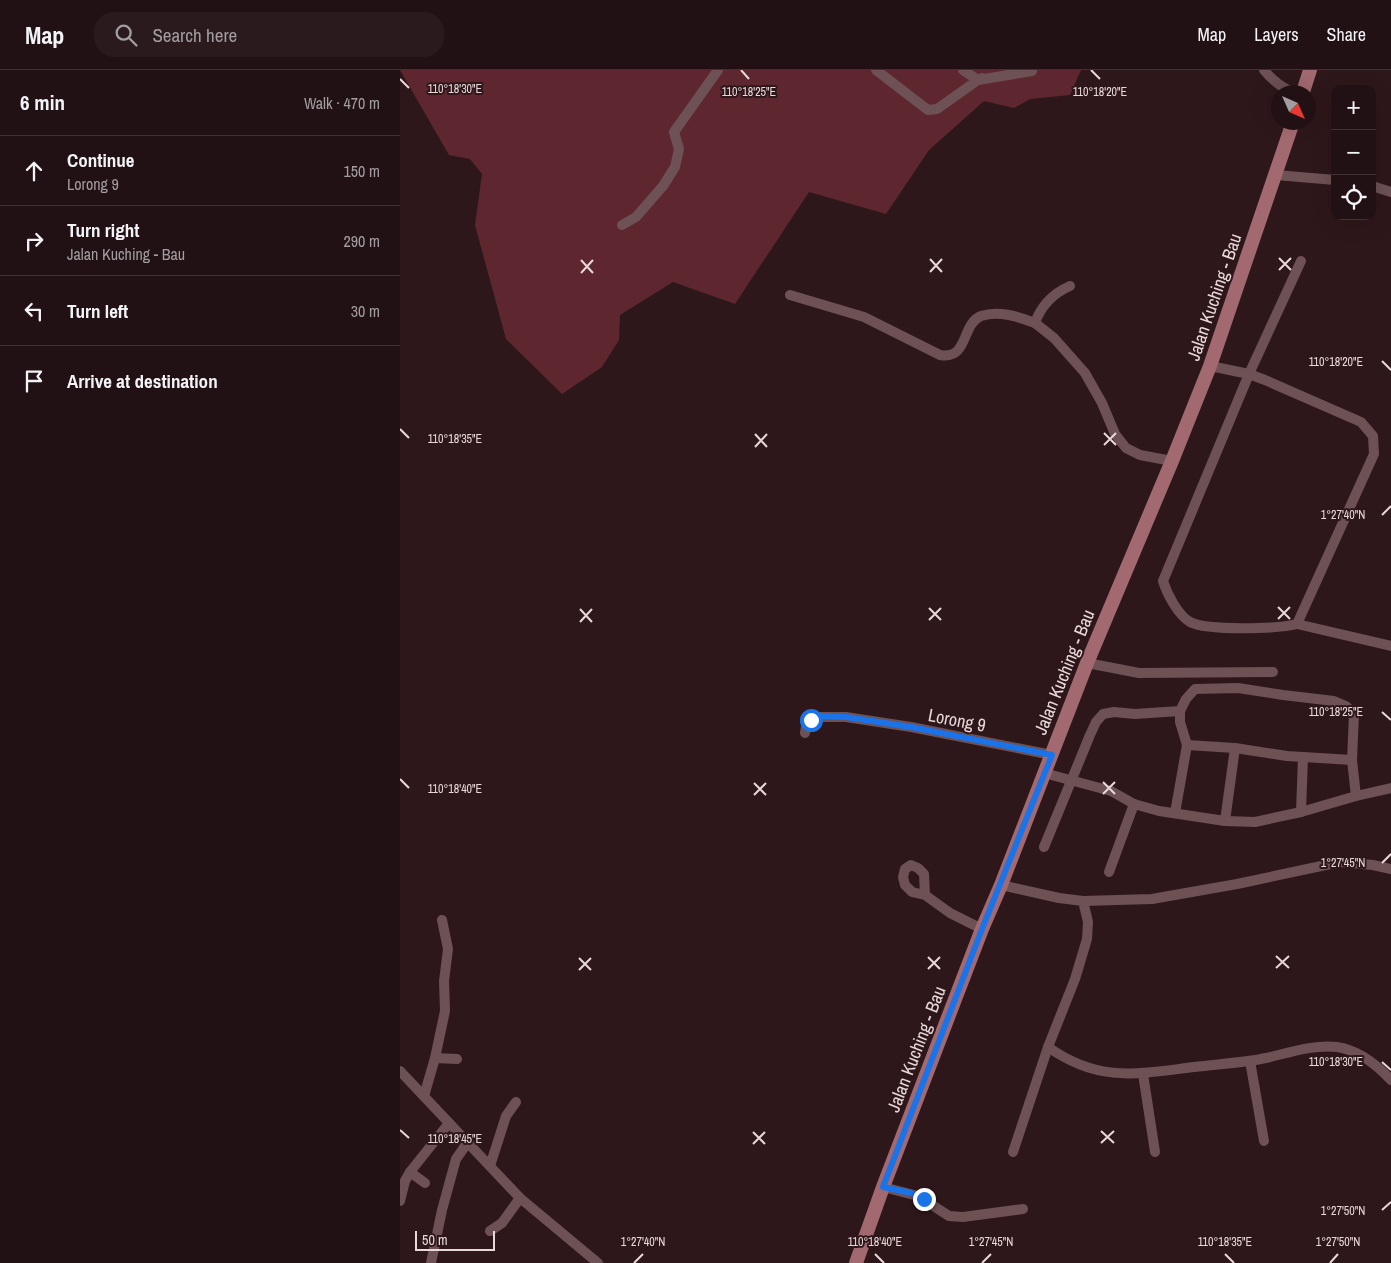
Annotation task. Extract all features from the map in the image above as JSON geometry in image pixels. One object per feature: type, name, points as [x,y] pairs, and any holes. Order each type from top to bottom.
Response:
[{"type":"main road","points":[[1305,85],[1310,70]]},
{"type":"main road","name":"Jalan Kuching - Bau","points":[[856,1263],[883,1187],[982,929],[1001,885],[1087,662],[1210,366],[1290,130]]},
{"type":"street","points":[[622,225],[636,217],[663,186],[675,167],[679,150],[674,132],[718,70]]},
{"type":"street","points":[[876,70],[928,110],[937,109],[978,80],[998,70]]},
{"type":"street","points":[[963,70],[978,80],[1032,71]]},
{"type":"street","points":[[1264,70],[1270,78],[1280,85]]},
{"type":"street","points":[[1276,175],[1331,180]]},
{"type":"street","points":[[1376,187],[1391,192]]},
{"type":"street","points":[[1301,261],[1249,374],[1163,581],[1168,598],[1189,622],[1205,627],[1284,628],[1298,624],[1391,646]]},
{"type":"street","points":[[1035,323],[1039,313],[1048,301],[1059,291],[1070,286]]},
{"type":"street","points":[[790,295],[864,317],[940,355],[948,357],[959,350],[974,322],[980,317],[1012,315],[1035,323],[1054,338],[1085,373],[1102,403],[1115,434],[1126,448],[1140,455],[1172,461]]},
{"type":"street","points":[[1210,366],[1249,374],[1361,422],[1373,436],[1374,454],[1298,624]]},
{"type":"street","points":[[1087,662],[1139,674],[1274,672]]},
{"type":"street","points":[[1174,812],[1187,745],[1180,722],[1180,711],[1186,699],[1195,689],[1238,688],[1283,696],[1334,701],[1346,706],[1354,714],[1352,760],[1356,796]]},
{"type":"street","points":[[1044,847],[1096,722],[1103,714],[1114,712],[1135,714],[1180,711]]},
{"type":"street","name":"Lorong 9","points":[[805,733],[806,726],[816,716],[846,717],[911,727],[1052,755]]},
{"type":"street","points":[[1187,745],[1352,760]]},
{"type":"street","points":[[1225,820],[1235,748]]},
{"type":"street","points":[[1301,812],[1303,757]]},
{"type":"street","points":[[1044,773],[1111,791],[1134,804],[1159,811],[1255,822],[1391,788]]},
{"type":"street","points":[[1109,872],[1134,804]]},
{"type":"street","points":[[1001,885],[1059,898],[1083,901],[1152,899],[1237,884],[1340,862],[1373,865],[1391,869]]},
{"type":"street","points":[[925,895],[950,913],[982,929]]},
{"type":"street","points":[[1012,1152],[1048,1048],[1075,979],[1087,939],[1088,922],[1083,901]]},
{"type":"street","points":[[424,1096],[445,1011],[444,981],[448,949],[442,920]]},
{"type":"street","points":[[1048,1048],[1067,1060],[1102,1072],[1143,1074],[1250,1061],[1317,1047],[1337,1047],[1355,1052],[1378,1066],[1391,1080]]},
{"type":"street","points":[[434,1058],[457,1059]]},
{"type":"street","points":[[1250,1061],[1264,1141]]},
{"type":"street","points":[[401,1073],[520,1198],[592,1261]]},
{"type":"street","points":[[1143,1074],[1155,1152]]},
{"type":"street","points":[[490,1166],[506,1116],[516,1102]]},
{"type":"street","points":[[400,1201],[405,1181],[410,1172],[449,1123]]},
{"type":"street","points":[[431,1263],[442,1210],[456,1159],[468,1142]]},
{"type":"street","points":[[410,1172],[425,1183]]},
{"type":"street","points":[[883,1187],[918,1196],[949,1216],[964,1217],[1023,1210]]},
{"type":"street","points":[[490,1231],[502,1222],[520,1198]]},
{"type":"shaded area","points":[[400,70],[1081,70],[1070,95],[1030,99],[1014,108],[984,101],[929,150],[886,214],[809,192],[735,304],[673,282],[620,315],[619,340],[602,367],[562,394],[506,339],[475,225],[482,174],[470,159],[449,155]]},
{"type":"route","points":[[811,720],[816,716],[846,717],[911,727],[1052,755],[982,929],[883,1187],[911,1193],[924,1199]]}]
